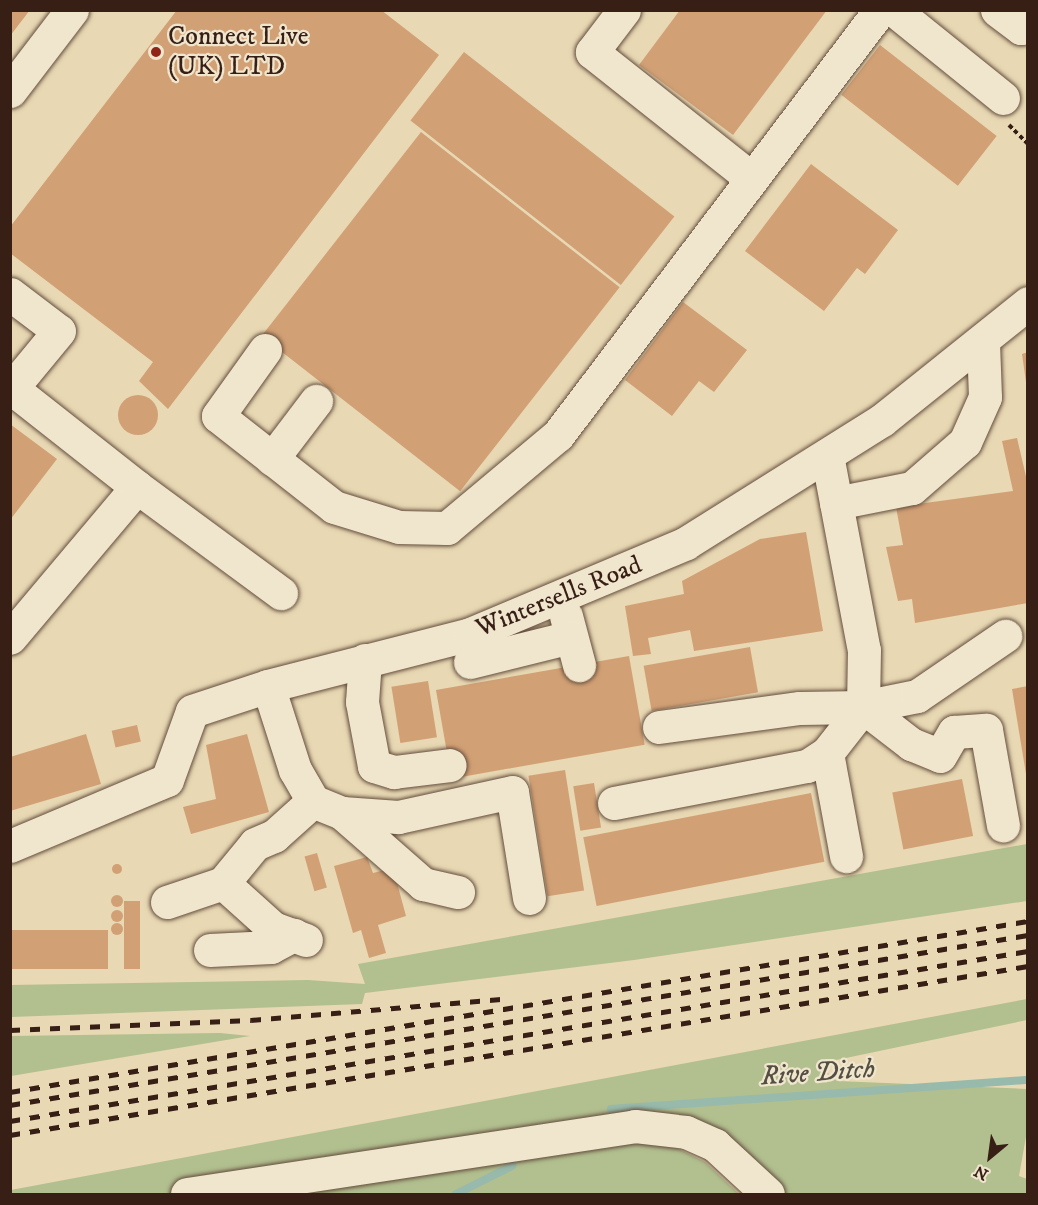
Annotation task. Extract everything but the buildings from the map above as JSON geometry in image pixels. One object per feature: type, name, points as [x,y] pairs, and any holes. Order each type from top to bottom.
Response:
[{"type":"street","points":[[10,91],[72,10]]},
{"type":"street","points":[[624,10],[592,52],[752,179]]},
{"type":"street","points":[[265,350],[218,417],[334,507],[399,527],[447,528],[558,435],[880,10]]},
{"type":"street","points":[[894,10],[1003,98]]},
{"type":"street","points":[[997,10],[1021,28],[1028,20]]},
{"type":"street","points":[[10,294],[59,331],[11,388],[137,487],[281,593]]},
{"type":"street","name":"Wintersells Road","points":[[10,846],[167,780],[192,711],[364,660],[470,634],[686,543],[827,455],[983,342],[1028,303]]},
{"type":"street","points":[[836,503],[912,488],[965,442],[985,397],[983,342]]},
{"type":"street","points":[[272,459],[316,402]]},
{"type":"street","points":[[615,803],[807,766],[827,753],[863,707],[864,650],[827,455]]},
{"type":"street","points":[[10,638],[137,487]]},
{"type":"street","points":[[470,662],[575,651],[560,597]]},
{"type":"street","points":[[659,727],[800,708],[863,707],[917,696],[1005,636]]},
{"type":"street","points":[[364,660],[363,702],[374,766],[394,772],[450,765]]},
{"type":"street","points":[[268,687],[295,770],[327,807],[423,884],[458,892]]},
{"type":"street","points":[[863,707],[911,744],[940,756],[954,732],[986,730],[1003,825]]},
{"type":"street","points":[[827,753],[846,856]]},
{"type":"street","points":[[167,902],[223,883],[255,844],[327,807],[398,817],[513,792],[529,897]]},
{"type":"street","points":[[210,950],[271,947],[300,938],[273,928],[223,883]]},
{"type":"street","points":[[186,1194],[635,1126],[686,1132],[715,1145],[768,1194]]},
{"type":"green space","points":[[1027,844],[1027,901],[634,960],[365,993],[362,1004],[11,1017],[11,985],[308,980],[365,984],[358,964]]},
{"type":"green space","points":[[1027,999],[1027,1020],[817,1064],[837,1081],[1027,1089],[1027,1131],[1019,1176],[1027,1179],[1027,1194],[783,1194],[745,1155],[686,1132],[635,1126],[627,1144],[652,1136],[705,1162],[739,1194],[11,1194],[11,1190]]},
{"type":"green space","points":[[220,1033],[250,1036],[11,1076],[11,1036]]},
{"type":"waterway","name":"Rive Ditch","points":[[611,1109],[1028,1080]]},
{"type":"waterway","name":"Rive Ditch","points":[[456,1194],[512,1166]]},
{"type":"railway","points":[[10,1092],[1028,921]]},
{"type":"railway","points":[[10,1105],[1028,935]]},
{"type":"railway","points":[[10,1121],[1028,951]]},
{"type":"railway","points":[[10,1135],[1028,966]]},
{"type":"railway","points":[[10,1030],[251,1020],[501,999]]},
{"type":"place","name":"Connect Live (UK) LTD","points":[[156,52]]}]
